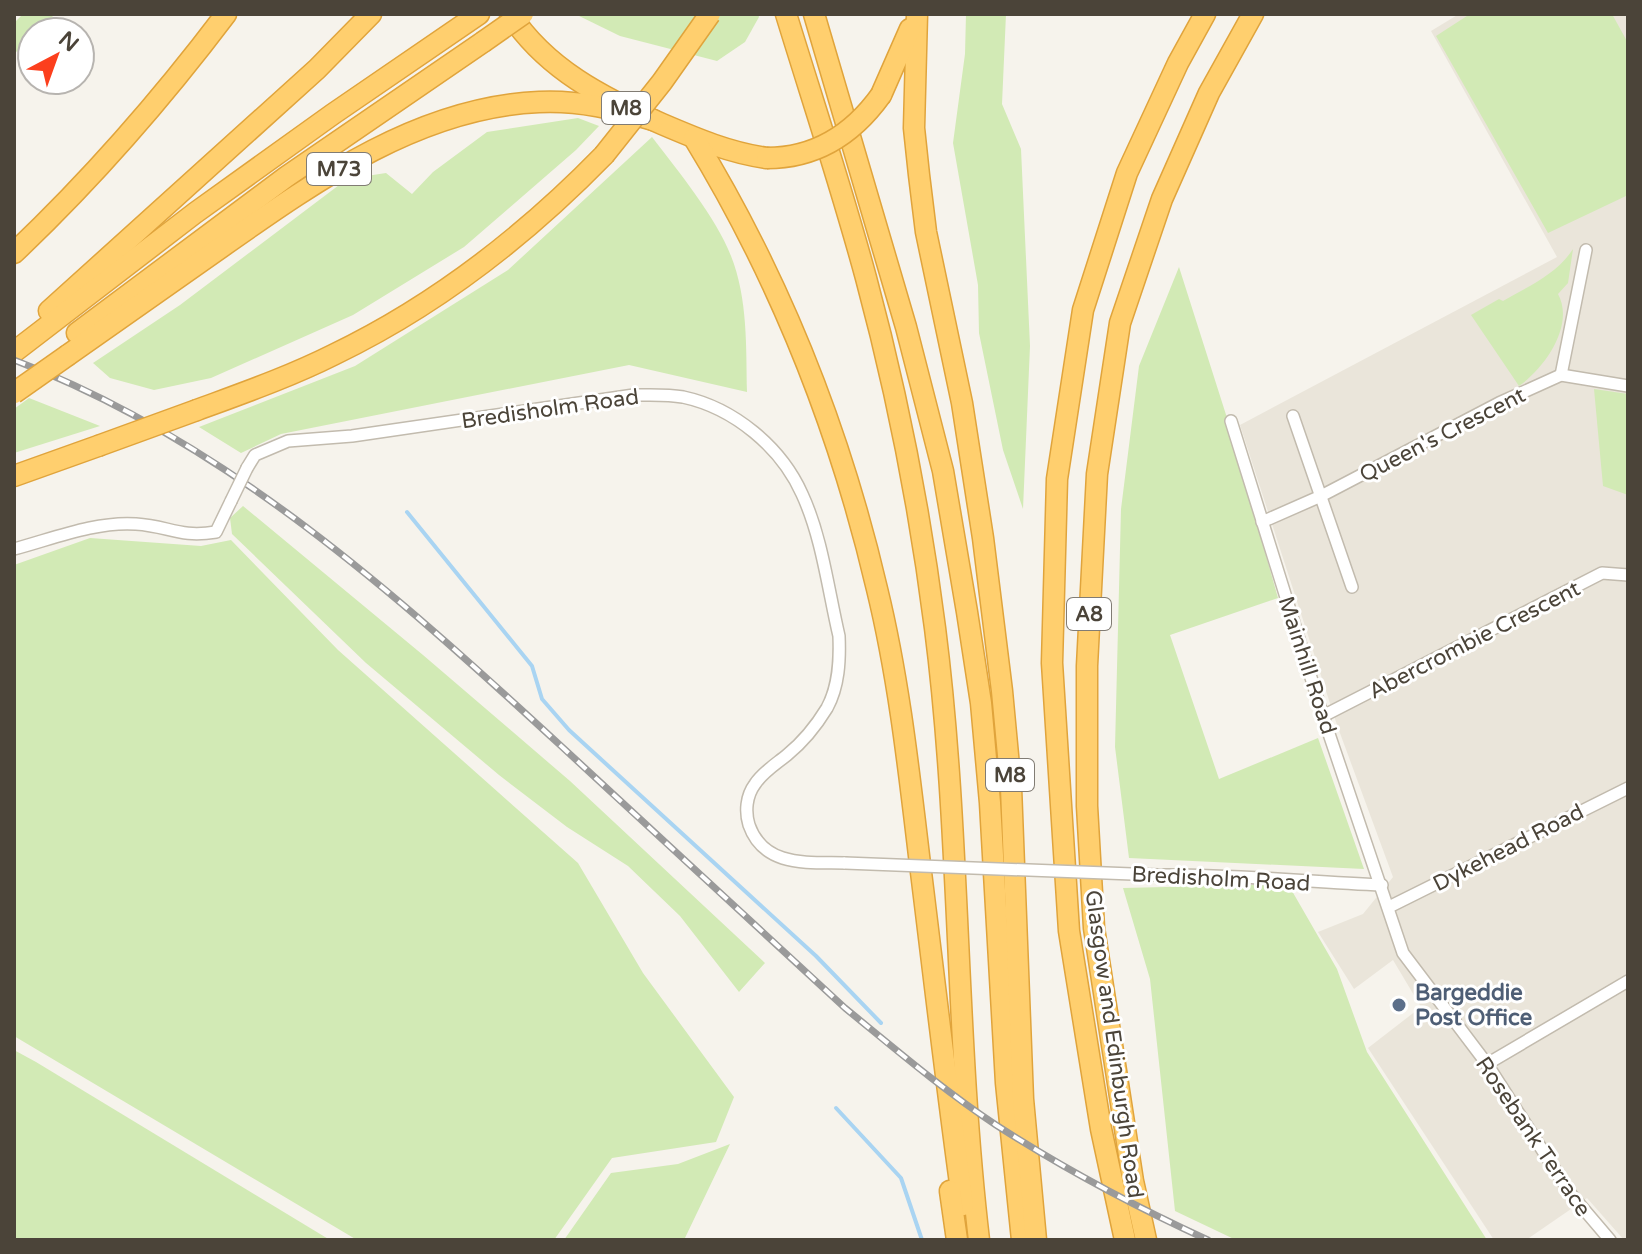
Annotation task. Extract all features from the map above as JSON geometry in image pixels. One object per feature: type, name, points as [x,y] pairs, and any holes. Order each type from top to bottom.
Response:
[{"type":"highway","points":[[14,253],[101,167],[182,73],[226,14]]},
{"type":"highway","name":"M73","points":[[14,352],[317,69],[371,14]]},
{"type":"highway","name":"M8","points":[[510,14],[543,55],[562,71],[613,102],[724,150],[767,158],[801,155],[830,143],[858,123],[881,95],[917,14]]},
{"type":"highway","name":"M73","points":[[14,393],[286,177],[523,14]]},
{"type":"highway","points":[[14,476],[279,380],[404,316],[504,248],[571,188],[604,155],[662,82],[710,14]]},
{"type":"highway","points":[[786,14],[843,194],[867,282],[911,467],[922,534],[945,718],[962,1017],[979,1240]]},
{"type":"highway","name":"M8","points":[[814,14],[887,258],[943,471],[981,703],[1006,1083],[1022,1240]]},
{"type":"highway","name":"M8","points":[[917,14],[914,128],[926,232],[962,403],[987,562],[1002,691],[1012,801],[1023,1099],[1036,1240]]},
{"type":"highway","name":"Glasgow and Edinburgh Road","points":[[1125,1240],[1101,1129],[1069,931],[1052,663],[1057,479],[1083,310],[1127,173],[1178,63],[1205,14]]},
{"type":"highway","name":"Glasgow and Edinburgh Road","points":[[1146,1240],[1133,1181],[1094,928],[1087,806],[1087,666],[1097,474],[1120,323],[1148,240],[1162,199],[1209,93],[1253,14]]},
{"type":"highway","name":"M73","points":[[14,344],[475,17]]},
{"type":"highway","name":"M73","points":[[14,380],[62,352],[341,167],[386,143],[430,125],[486,108],[541,101],[603,107],[653,120]]},
{"type":"highway","points":[[694,138],[731,202],[793,328],[834,437],[878,591],[907,760],[945,1077],[971,1240]]},
{"type":"highway","name":"M8","points":[[943,315],[992,703],[996,902]]},
{"type":"highway","points":[[917,837],[937,1106],[957,1240]]},
{"type":"street","points":[[1586,250],[1561,375],[1628,386]]},
{"type":"street","name":"Queen's Crescent","points":[[1262,522],[1321,496],[1499,403],[1561,375]]},
{"type":"street","name":"Bredisholm Road","points":[[14,549],[117,524],[138,524],[182,535],[216,532],[255,455],[288,441],[352,436],[634,395],[667,394],[687,398],[732,417],[755,433],[780,458],[802,494],[832,606],[840,653],[836,680],[826,709],[799,745],[753,786],[748,801],[747,819],[757,841],[775,856],[786,861],[1158,875],[1222,874],[1285,881],[1382,885]]},
{"type":"street","points":[[1293,416],[1352,587]]},
{"type":"street","name":"Mainhill Road","points":[[1231,421],[1323,716],[1389,907]]},
{"type":"street","name":"Abercrombie Crescent","points":[[1323,716],[1602,573],[1628,575]]},
{"type":"street","name":"Dykehead Road","points":[[1389,907],[1628,788]]},
{"type":"street","name":"Rosebank Terrace","points":[[1389,907],[1405,958],[1487,1064],[1570,1193],[1610,1240]]},
{"type":"street","points":[[1487,1064],[1628,981]]},
{"type":"shaded area","points":[[1459,14],[1628,14],[1628,1240],[1624,1240],[1587,1198],[1526,1240],[1494,1240],[1368,1048],[1421,1007],[1393,960],[1354,989],[1318,932],[1363,914],[1393,877],[1337,725],[1240,425],[1557,257],[1431,31]]},
{"type":"green space","points":[[23,14],[55,14],[53,16],[21,16]]},
{"type":"green space","points":[[575,14],[758,14],[759,17],[745,42],[717,61],[620,36]]},
{"type":"green space","points":[[966,14],[1006,14],[1002,104],[1021,149],[1030,346],[1023,509],[1003,450],[979,333],[978,285],[953,143],[965,54]]},
{"type":"green space","points":[[1470,14],[1612,14],[1628,43],[1628,200],[1626,196],[1548,233],[1436,36]]},
{"type":"green space","points":[[16,21],[14,54],[14,23]]},
{"type":"green space","points":[[578,118],[599,126],[576,150],[464,247],[353,315],[211,378],[154,390],[110,378],[93,363],[180,305],[347,179],[386,173],[412,194],[433,172],[487,132]]},
{"type":"green space","points":[[652,137],[706,210],[737,272],[746,341],[747,392],[629,365],[281,434],[241,453],[199,427],[355,366],[508,270]]},
{"type":"green space","points":[[1573,249],[1568,283],[1558,294],[1563,319],[1555,345],[1538,368],[1519,386],[1471,315],[1542,279],[1559,266]]},
{"type":"green space","points":[[1179,267],[1228,421],[1278,598],[1170,635],[1219,779],[1318,738],[1364,869],[1129,858],[1115,747],[1121,509],[1139,366]]},
{"type":"green space","points":[[1594,389],[1628,394],[1628,495],[1603,486]]},
{"type":"green space","points":[[29,398],[100,426],[14,453],[14,409]]},
{"type":"green space","points":[[243,506],[570,781],[765,963],[739,992],[680,916],[628,866],[567,827],[499,775],[366,663],[232,534],[230,518]]},
{"type":"green space","points":[[90,538],[201,546],[231,540],[338,650],[578,863],[643,973],[734,1097],[716,1142],[612,1158],[554,1240],[357,1240],[14,1036],[14,565]]},
{"type":"green space","points":[[1288,884],[1337,969],[1367,1052],[1487,1240],[1236,1240],[1175,1211],[1150,979],[1123,888]]},
{"type":"green space","points":[[14,1050],[36,1062],[330,1240],[14,1240]]},
{"type":"green space","points":[[730,1144],[684,1240],[564,1240],[611,1173],[678,1164]]},
{"type":"waterway","points":[[407,512],[532,666],[542,699],[569,730],[816,956],[881,1023]]},
{"type":"waterway","points":[[836,1108],[901,1178],[922,1240]]},
{"type":"railway","points":[[14,360],[91,393],[165,433],[237,477],[305,526],[436,633],[845,1008],[919,1068],[976,1112],[1047,1156],[1208,1240]]},
{"type":"place","name":"Bargeddie Post Office","points":[[1399,1005]]}]
